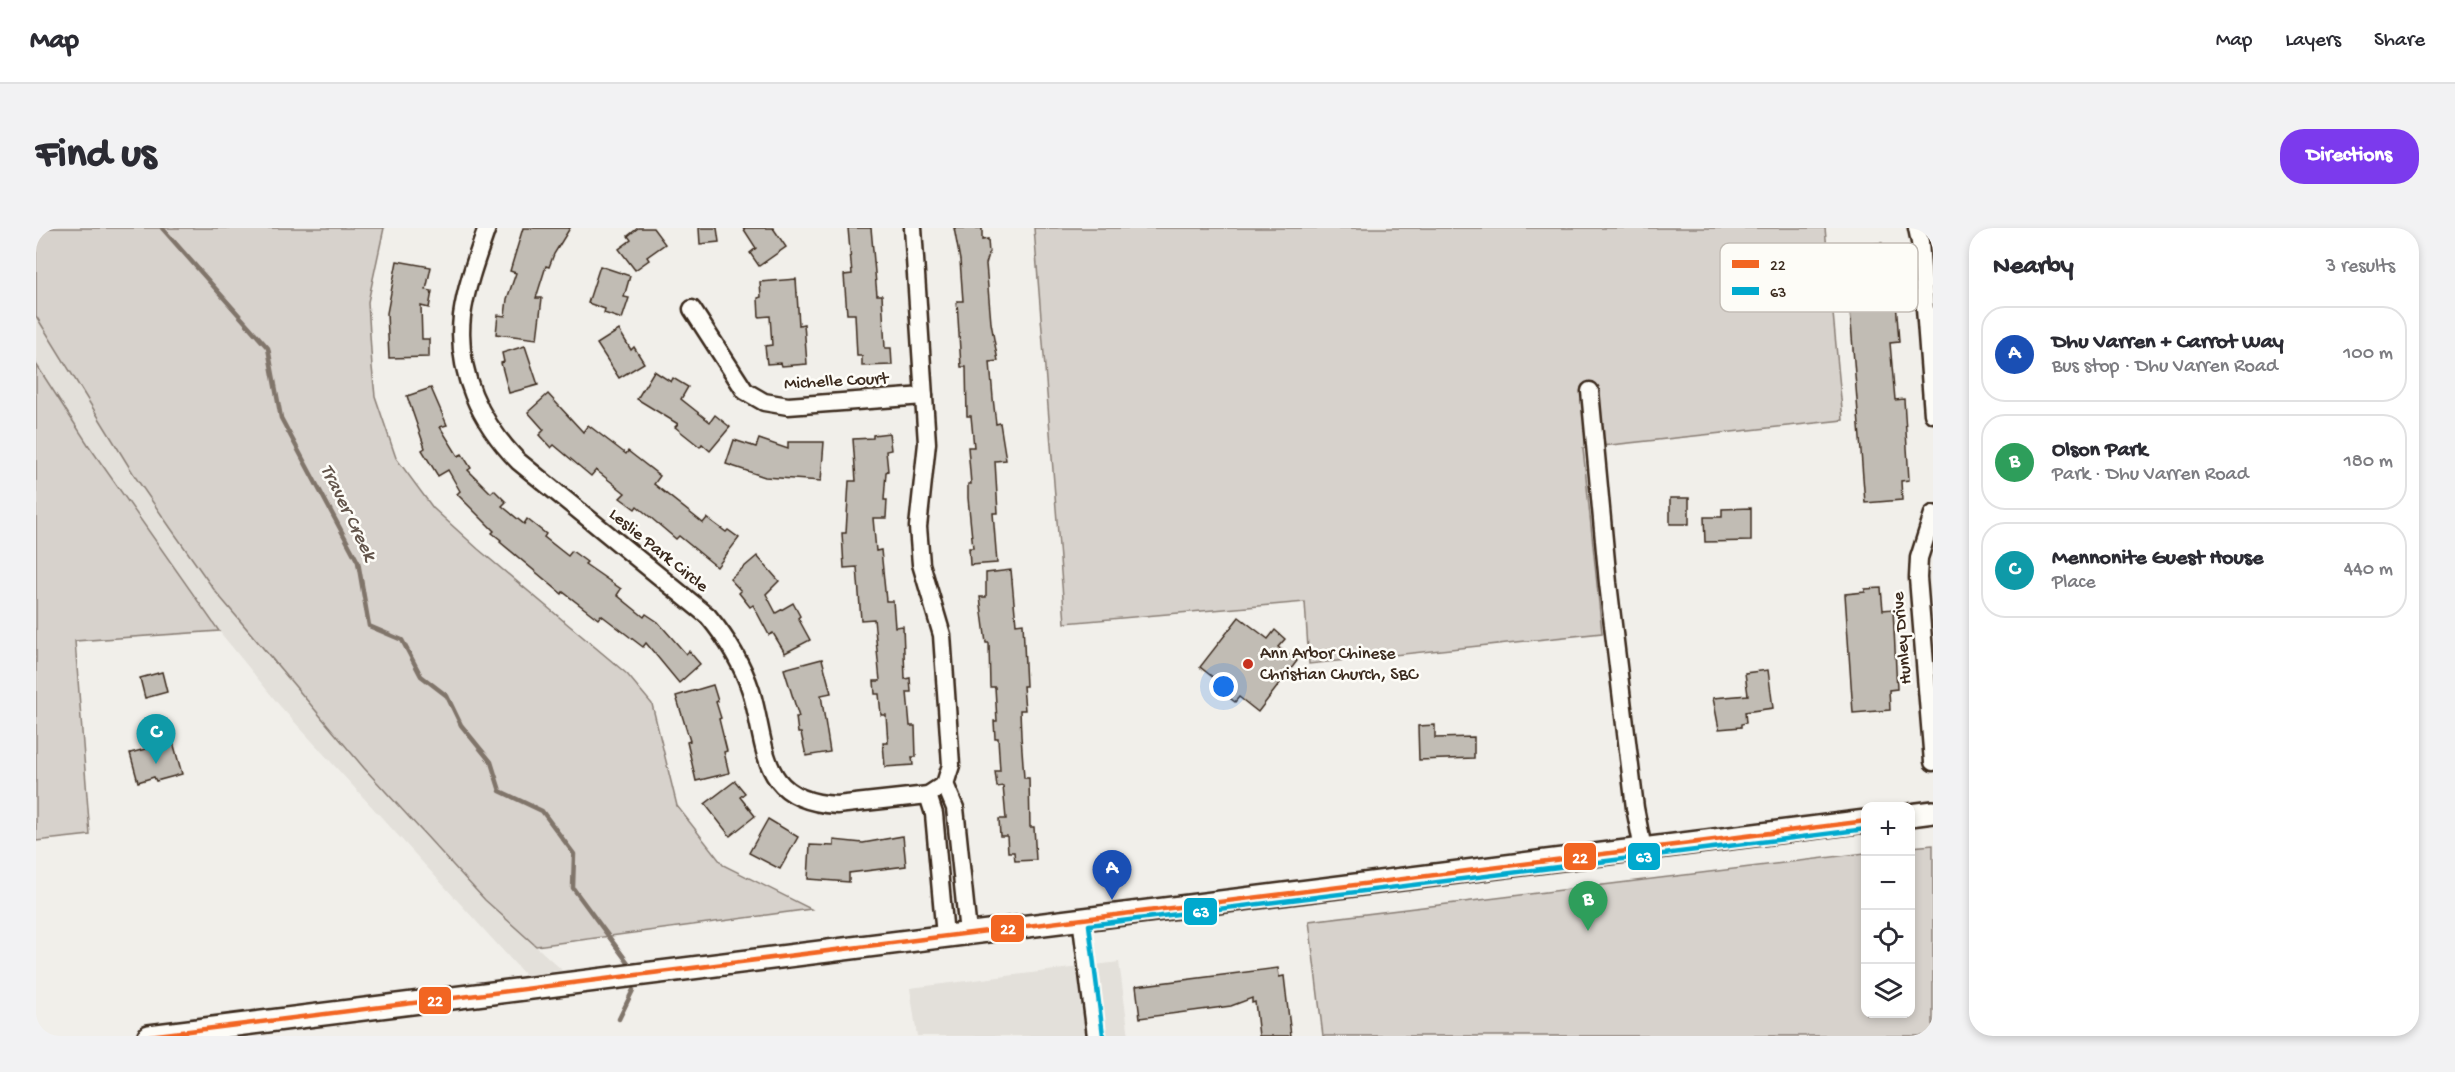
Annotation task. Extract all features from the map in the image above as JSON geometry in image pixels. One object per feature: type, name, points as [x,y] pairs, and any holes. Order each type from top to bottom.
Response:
[{"type":"main road","points":[[1915,814],[1933,812]]},
{"type":"main road","points":[[149,1036],[1861,822]]},
{"type":"street","name":"Leslie Park Circle","points":[[487,228],[471,274],[462,316],[462,331],[471,388],[482,417],[518,461],[708,616],[729,644],[744,674],[755,710],[765,760],[776,777],[792,792],[814,802],[837,805],[928,795],[945,784]]},
{"type":"street","points":[[913,228],[927,443],[918,527],[921,564],[942,635],[951,765],[945,784],[954,808],[968,933]]},
{"type":"street","points":[[1917,228],[1930,326],[1933,414]]},
{"type":"street","name":"Michelle Court","points":[[692,309],[744,391],[764,402],[788,406],[924,396]]},
{"type":"street","points":[[1590,392],[1610,606],[1635,808],[1644,849]]},
{"type":"street","name":"Hunley Drive","points":[[1933,514],[1919,558],[1917,578],[1933,762]]},
{"type":"street","points":[[928,795],[934,814],[945,936]]},
{"type":"street","points":[[937,848],[958,846]]},
{"type":"street","points":[[1081,918],[1096,1036]]},
{"type":"shaded area","points":[[36,228],[384,228],[368,302],[375,396],[396,458],[433,508],[478,549],[627,674],[652,704],[677,806],[723,865],[811,909],[536,946],[485,900],[364,768],[215,591],[172,530],[136,478],[36,316]]},
{"type":"shaded area","points":[[1034,228],[1825,228],[1826,243],[1720,243],[1720,312],[1833,312],[1843,420],[1583,448],[1602,633],[1309,664],[1305,602],[1065,623]]},
{"type":"shaded area","points":[[36,316],[136,478],[215,591],[364,768],[485,900],[562,970],[526,976],[280,706],[219,631],[89,445],[36,364]]},
{"type":"shaded area","points":[[36,364],[89,446],[219,631],[75,641],[90,835],[36,841]]},
{"type":"shaded area","points":[[1933,845],[1933,1036],[1323,1036],[1309,921],[1861,853],[1861,1018],[1915,1018],[1915,847]]},
{"type":"shaded area","points":[[1119,962],[1129,1036],[917,1036],[910,988]]},
{"type":"building","points":[[523,228],[570,228],[549,267],[546,266],[536,298],[542,298],[537,339],[496,334],[498,315],[505,316],[507,299],[516,273],[510,271]]},
{"type":"building","points":[[638,228],[653,228],[665,244],[647,257],[649,260],[635,270],[619,249],[631,240],[628,236]]},
{"type":"building","points":[[699,228],[717,228],[719,242],[700,244]]},
{"type":"building","points":[[743,228],[773,228],[786,247],[759,266],[750,253],[756,248]]},
{"type":"building","points":[[848,228],[871,228],[877,295],[882,295],[885,348],[891,348],[892,365],[862,366],[862,356],[857,356],[855,314],[847,314],[844,275],[852,274]]},
{"type":"building","points":[[954,228],[982,228],[982,240],[988,239],[989,254],[986,264],[991,323],[998,361],[990,362],[996,424],[1000,423],[1006,460],[995,461],[998,513],[993,513],[997,563],[970,565],[969,548],[973,548],[968,498],[968,484],[971,484],[968,447],[974,447],[971,416],[967,416],[966,367],[961,367],[957,301],[963,301],[960,260]]},
{"type":"building","points":[[397,261],[431,267],[426,290],[432,291],[429,308],[421,306],[422,339],[429,339],[429,357],[389,358],[387,313]]},
{"type":"building","points":[[600,266],[630,276],[624,297],[629,298],[622,319],[604,313],[605,309],[588,303]]},
{"type":"building","points":[[796,279],[799,325],[804,324],[807,364],[782,366],[781,363],[767,364],[765,346],[772,345],[770,316],[759,317],[760,282]]},
{"type":"building","points":[[1850,312],[1897,312],[1899,342],[1890,343],[1895,400],[1904,399],[1909,480],[1901,481],[1902,500],[1865,503]]},
{"type":"building","points":[[619,330],[631,350],[634,347],[644,363],[619,378],[597,344]]},
{"type":"building","points":[[525,346],[538,385],[509,393],[501,363],[504,362],[502,353]]},
{"type":"building","points":[[654,371],[671,382],[673,378],[688,387],[681,399],[710,422],[715,415],[730,427],[710,451],[702,444],[700,447],[675,427],[678,424],[637,399]]},
{"type":"building","points":[[431,388],[447,425],[440,427],[458,456],[462,454],[471,468],[468,470],[491,493],[494,490],[506,502],[502,506],[524,524],[527,519],[546,534],[544,537],[568,556],[572,551],[587,562],[585,564],[621,589],[617,595],[644,617],[646,614],[658,622],[686,654],[689,651],[700,664],[679,683],[646,643],[643,647],[601,615],[598,619],[563,592],[562,594],[500,542],[501,540],[492,533],[494,531],[457,494],[460,491],[448,470],[438,476],[422,450],[425,448],[407,396]]},
{"type":"building","points":[[548,394],[583,432],[588,425],[626,454],[628,451],[660,476],[654,484],[703,523],[707,518],[726,532],[728,530],[739,538],[717,567],[679,536],[676,539],[637,506],[635,509],[620,498],[625,493],[596,470],[591,476],[554,445],[551,448],[539,435],[544,430],[528,412]]},
{"type":"building","points":[[889,433],[891,450],[886,451],[888,471],[886,472],[884,500],[887,500],[886,518],[873,518],[876,551],[881,550],[886,601],[893,601],[895,627],[903,626],[905,679],[910,678],[911,692],[907,692],[910,726],[915,726],[916,757],[912,757],[913,765],[885,767],[883,743],[888,743],[886,715],[881,715],[879,694],[875,694],[874,681],[880,681],[874,619],[861,620],[857,567],[844,568],[842,533],[846,533],[849,481],[856,481],[853,439],[873,438],[873,435]]},
{"type":"building","points":[[759,439],[788,449],[788,442],[824,442],[821,481],[765,477],[726,464],[734,440],[756,447]]},
{"type":"building","points":[[1670,498],[1689,498],[1689,524],[1670,524]]},
{"type":"building","points":[[1751,508],[1751,541],[1705,542],[1704,517],[1722,517],[1722,509]]},
{"type":"building","points":[[757,556],[779,581],[766,594],[776,613],[793,603],[810,640],[785,653],[773,633],[769,635],[753,605],[750,607],[739,593],[741,591],[730,579]]},
{"type":"building","points":[[1011,570],[1016,624],[1023,623],[1026,686],[1023,686],[1025,710],[1020,710],[1021,736],[1024,778],[1029,778],[1030,827],[1034,827],[1036,860],[1015,861],[1014,852],[1008,852],[1007,836],[1000,836],[999,819],[1006,819],[1003,786],[997,787],[995,771],[1000,771],[998,738],[995,738],[994,721],[997,721],[995,687],[990,687],[989,643],[986,643],[980,597],[986,597],[986,573]]},
{"type":"building","points":[[1881,588],[1883,610],[1893,609],[1897,689],[1889,690],[1890,710],[1853,713],[1845,594]]},
{"type":"building","name":"Ann Arbor Chinese Christian Church, SBC","points":[[1239,617],[1268,639],[1275,630],[1285,639],[1278,647],[1297,661],[1258,712],[1239,697],[1235,702],[1215,687],[1219,682],[1200,667]]},
{"type":"building","points":[[822,659],[831,693],[821,695],[830,752],[806,756],[801,733],[798,733],[796,717],[799,717],[784,669]]},
{"type":"building","points":[[1768,670],[1773,708],[1745,712],[1746,723],[1741,724],[1741,727],[1719,729],[1713,698],[1748,695],[1745,673]]},
{"type":"building","points":[[162,672],[167,692],[145,698],[140,678]]},
{"type":"building","points":[[713,685],[718,701],[716,702],[721,718],[719,719],[727,751],[724,752],[729,773],[696,781],[687,742],[690,741],[676,696]]},
{"type":"building","points":[[1435,725],[1435,738],[1474,737],[1474,758],[1419,760],[1418,726]]},
{"type":"building","points":[[173,742],[182,774],[156,781],[154,777],[138,782],[130,753]]},
{"type":"building","points":[[735,781],[745,793],[740,797],[755,816],[730,836],[705,804]]},
{"type":"building","points":[[768,819],[798,837],[780,869],[749,853]]},
{"type":"building","points":[[903,836],[906,866],[849,873],[849,882],[808,879],[810,845],[834,846],[834,840],[863,843]]},
{"type":"building","points":[[1278,968],[1279,977],[1284,976],[1291,1036],[1259,1036],[1255,1002],[1252,1003],[1252,998],[1231,1006],[1140,1018],[1136,986]]},
{"type":"waterway","name":"Traver Creek","points":[[162,228],[268,348],[281,418],[358,562],[369,626],[402,640],[421,676],[447,696],[461,725],[491,762],[500,791],[542,811],[574,854],[573,888],[629,964]]},
{"type":"waterway","name":"Traver Creek","points":[[619,1019],[633,990]]},
{"type":"transit line","name":"22","points":[[149,1036],[1861,822]]},
{"type":"transit line","name":"63","points":[[1103,1035],[1089,925],[1861,830]]},
{"type":"place","name":"Ann Arbor Chinese Christian Church, SBC","points":[[1248,664]]},
{"type":"place","name":"Mennonite Guest House","points":[[156,764]]},
{"type":"place","name":"Dhu Varren + Carrot Way","points":[[1112,900]]},
{"type":"place","name":"Olson Park","points":[[1588,931]]}]
